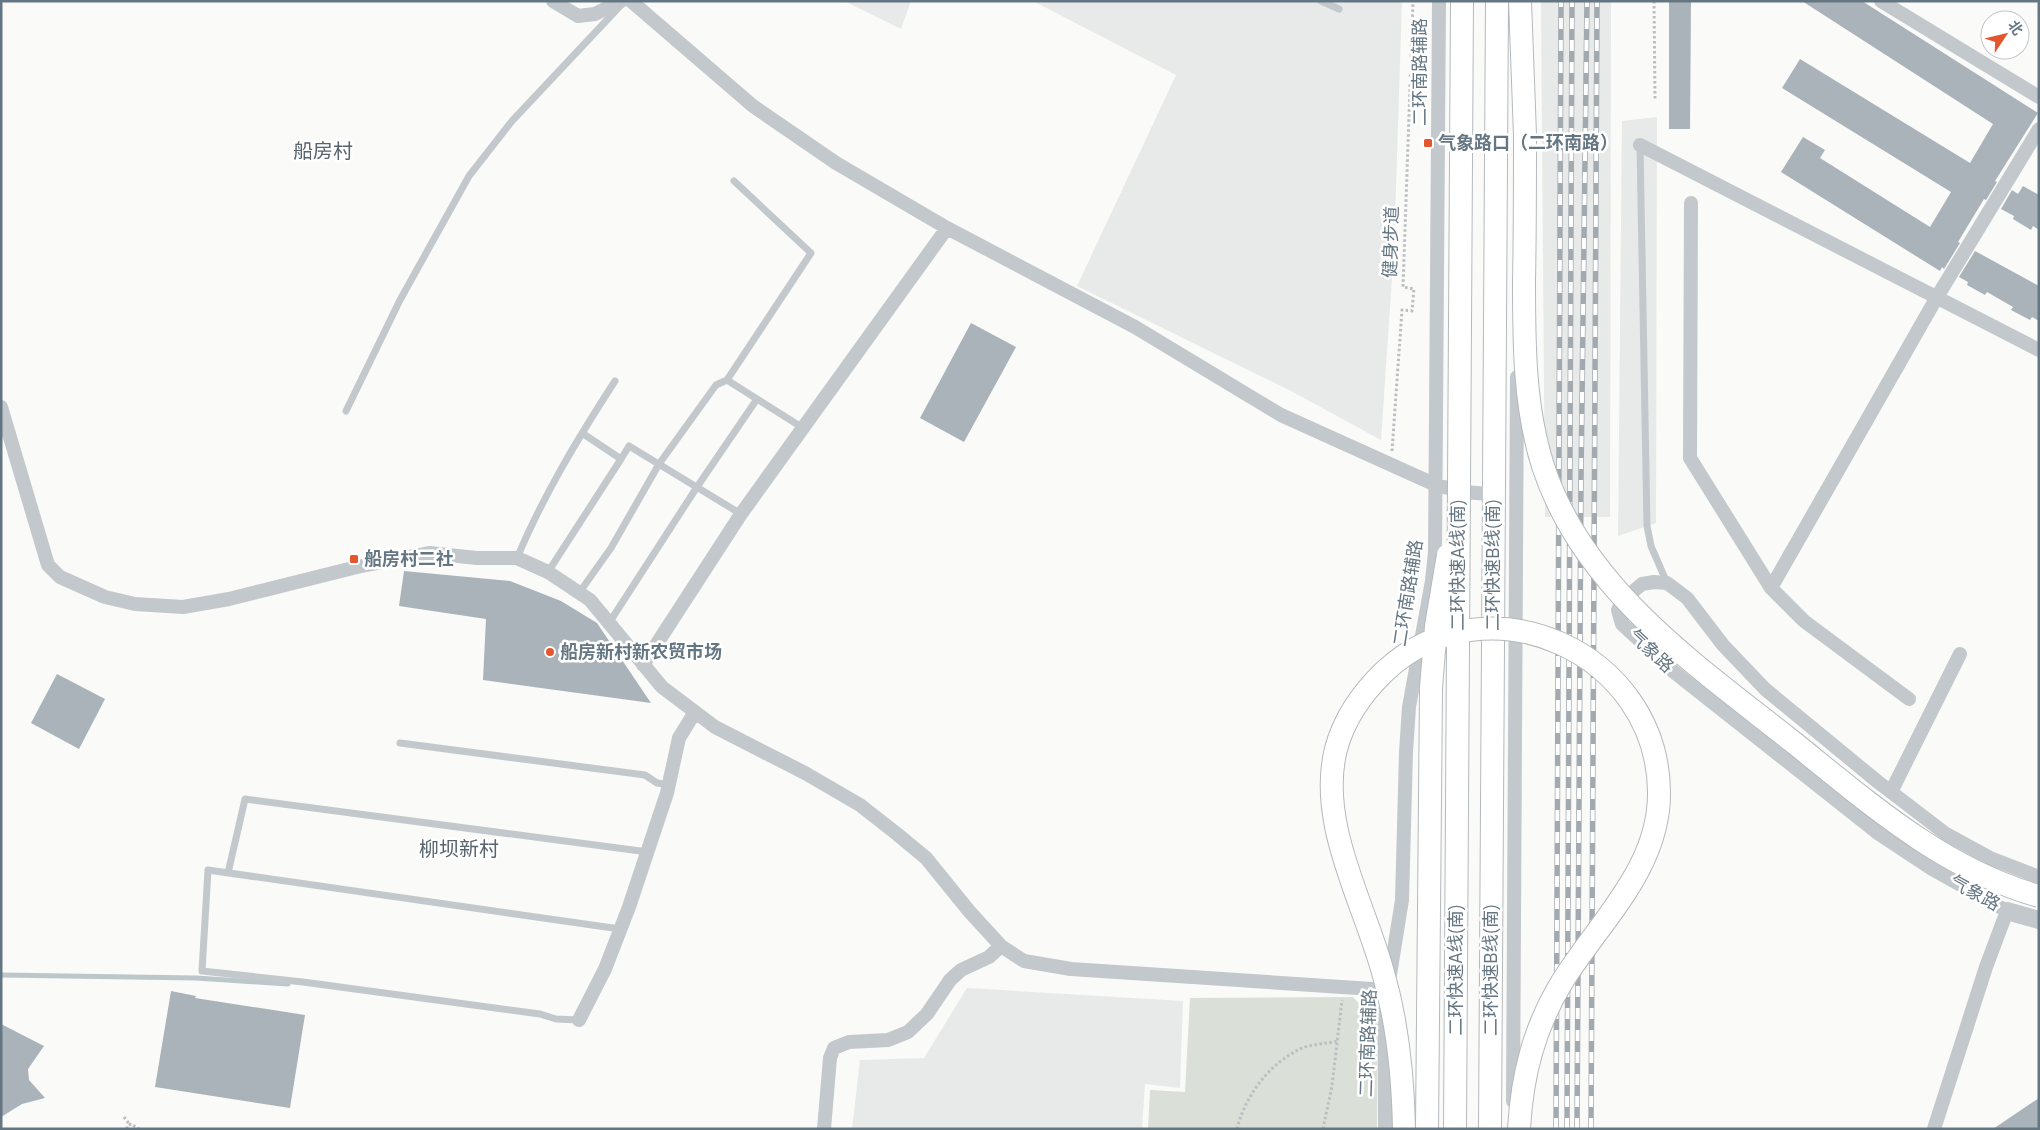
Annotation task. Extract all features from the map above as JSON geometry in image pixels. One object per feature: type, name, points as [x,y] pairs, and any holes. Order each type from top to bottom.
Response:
[{"type":"highway","name":"二环快速A线(南)","points":[[1455,1129],[1462,1]]},
{"type":"highway","name":"二环快速B线(南)","points":[[1490,1129],[1497,1]]},
{"type":"highway","points":[[1520,1],[1525,114],[1524,299],[1527,385],[1530,414],[1538,450],[1550,485],[1566,518],[1587,552],[1628,602],[1662,636],[1702,670],[1872,805],[1918,839],[1947,858],[1981,875],[2039,896]]},
{"type":"highway","points":[[1427,1129],[1431,672],[1436,626],[1454,521],[1459,473]]},
{"type":"highway","points":[[1404,1129],[1400,1053],[1390,996],[1374,940],[1342,849],[1334,817],[1331,785],[1335,752],[1343,728],[1357,703],[1377,678],[1389,667],[1410,652],[1432,640],[1467,630],[1506,628],[1547,638],[1566,646],[1598,667],[1624,693],[1643,724],[1655,758],[1659,783],[1656,826],[1644,858],[1627,889],[1562,982],[1534,1038],[1523,1081],[1519,1129]]},
{"type":"street","points":[[553,1],[578,16],[595,14],[623,1]]},
{"type":"street","points":[[631,1],[753,106],[836,163],[947,228],[1135,327],[1281,415],[1436,485],[1464,492],[1489,494]]},
{"type":"street","name":"二环南路辅路","points":[[1385,1129],[1384,1028],[1387,990],[1402,900],[1405,769],[1410,707],[1434,567],[1439,1]]},
{"type":"street","points":[[1512,1129],[1520,1]]},
{"type":"street","points":[[1881,1],[2039,97]]},
{"type":"street","points":[[1771,588],[1937,297],[2039,129]]},
{"type":"street","points":[[1640,145],[2039,350]]},
{"type":"street","points":[[1691,203],[1690,458],[1771,588],[1804,621],[1909,699]]},
{"type":"street","points":[[643,665],[741,514],[947,228]]},
{"type":"street","points":[[1,407],[48,565],[60,577],[105,597],[136,604],[183,608],[229,599],[357,567],[429,553],[477,558],[516,558],[548,572],[590,600],[662,687],[714,727],[805,773],[860,805],[926,858],[969,911],[1001,946],[1024,961],[1071,969],[1387,990]]},
{"type":"street","name":"气象路","points":[[1667,583],[1654,582],[1642,584],[1623,600],[1618,610],[1622,624],[1674,672],[1879,834],[1932,869],[2007,911],[2039,920]]},
{"type":"street","points":[[1667,583],[1687,598],[1723,644],[1765,689],[1891,792],[1946,834],[1990,858],[2039,877]]},
{"type":"street","points":[[1891,792],[1960,654]]},
{"type":"street","points":[[579,1020],[604,969],[649,852],[669,785],[679,738],[695,712]]},
{"type":"street","points":[[1934,1129],[1986,967],[2007,911]]},
{"type":"street","points":[[824,1129],[830,1058],[834,1048],[849,1042],[888,1040],[908,1032],[927,1014],[950,980],[961,970],[989,957],[1001,946]]},
{"type":"lane","points":[[346,411],[400,300],[469,176],[512,121],[623,1]]},
{"type":"lane","points":[[1321,1],[1339,9]]},
{"type":"lane","points":[[1640,145],[1647,526],[1651,546],[1667,583]]},
{"type":"lane","points":[[579,593],[611,548],[659,464],[716,385],[727,380],[811,253],[734,181]]},
{"type":"lane","points":[[727,380],[803,428]]},
{"type":"lane","points":[[516,558],[533,519],[582,433],[615,381]]},
{"type":"lane","points":[[609,624],[757,398]]},
{"type":"lane","points":[[582,433],[621,459]]},
{"type":"lane","points":[[548,572],[629,446],[741,514]]},
{"type":"lane","points":[[400,743],[645,775],[656,784],[669,785]]},
{"type":"lane","points":[[228,873],[245,799],[649,852]]},
{"type":"lane","points":[[579,1020],[556,1019],[540,1014],[302,982],[202,971],[208,870],[620,929]]},
{"type":"path","name":"健身步道","points":[[1391,464],[1402,310],[1412,311],[1414,289],[1403,287],[1413,1]]},
{"type":"path","points":[[1654,1],[1655,99]]},
{"type":"path","points":[[1323,1129],[1332,1086],[1343,987]]},
{"type":"path","points":[[1237,1129],[1252,1093],[1272,1068],[1300,1049],[1337,1041]]},
{"type":"path","points":[[124,1117],[128,1127],[132,1124],[139,1129]]},
{"type":"shaded area","points":[[844,1],[911,1],[901,29]]},
{"type":"shaded area","points":[[1033,1],[1402,1],[1394,249],[1381,440],[1291,391],[1077,286],[1176,75]]},
{"type":"shaded area","points":[[1541,1],[1611,1],[1610,517],[1545,517]]},
{"type":"shaded area","points":[[1657,117],[1656,523],[1618,536],[1622,121]]},
{"type":"shaded area","points":[[967,988],[1183,1001],[1180,1088],[1145,1084],[1142,1129],[852,1129],[860,1060],[924,1058]]},
{"type":"shaded area","points":[[1353,997],[1378,1024],[1377,1129],[1148,1129],[1150,1090],[1185,1092],[1190,998]]},
{"type":"building","points":[[1669,1],[1691,1],[1690,129],[1669,129]]},
{"type":"building","points":[[1802,1],[1862,1],[2038,113],[1995,181],[1997,182],[1986,200],[1984,199],[1958,242],[1960,243],[1944,269],[1942,267],[1940,271],[1781,172],[1803,137],[1825,150],[1820,158],[1930,227],[1951,192],[1782,88],[1800,59],[1970,163],[1993,124]]},
{"type":"building","points":[[2023,186],[2039,195],[2039,230],[2033,226],[2031,230],[2013,219],[2014,216],[2001,209],[2012,190],[2018,194]]},
{"type":"building","points":[[1975,251],[2039,286],[2039,321],[2032,317],[2030,320],[2011,310],[2013,307],[1987,292],[1985,295],[1967,285],[1968,282],[1959,277]]},
{"type":"building","points":[[971,323],[1016,347],[964,442],[920,418]]},
{"type":"building","name":"船房新村新农贸市场","points":[[404,571],[510,581],[561,601],[597,623],[651,703],[483,680],[486,619],[399,606]]},
{"type":"building","points":[[57,674],[105,699],[79,749],[31,723]]},
{"type":"building","points":[[171,991],[196,996],[195,998],[305,1015],[290,1108],[155,1087]]},
{"type":"building","points":[[1,1024],[44,1046],[28,1069],[29,1080],[45,1098],[22,1104],[1,1117]]},
{"type":"building","points":[[2039,1098],[2039,1129],[1993,1129]]},
{"type":"waterway","points":[[1,975],[196,978],[288,984]]},
{"type":"railway","points":[[1556,1129],[1561,1]]},
{"type":"railway","points":[[1567,1129],[1572,1]]},
{"type":"railway","points":[[1577,1129],[1581,479],[1587,1]]},
{"type":"railway","points":[[1591,1129],[1597,1]]},
{"type":"place","name":"气象路口（二环南路）","points":[[1428,143]]},
{"type":"place","name":"船房村二社","points":[[354,559]]},
{"type":"place","name":"船房新村新农贸市场","points":[[550,652]]},
{"type":"district","name":"船房村","points":[[323,151]]},
{"type":"district","name":"柳坝新村","points":[[459,849]]}]
